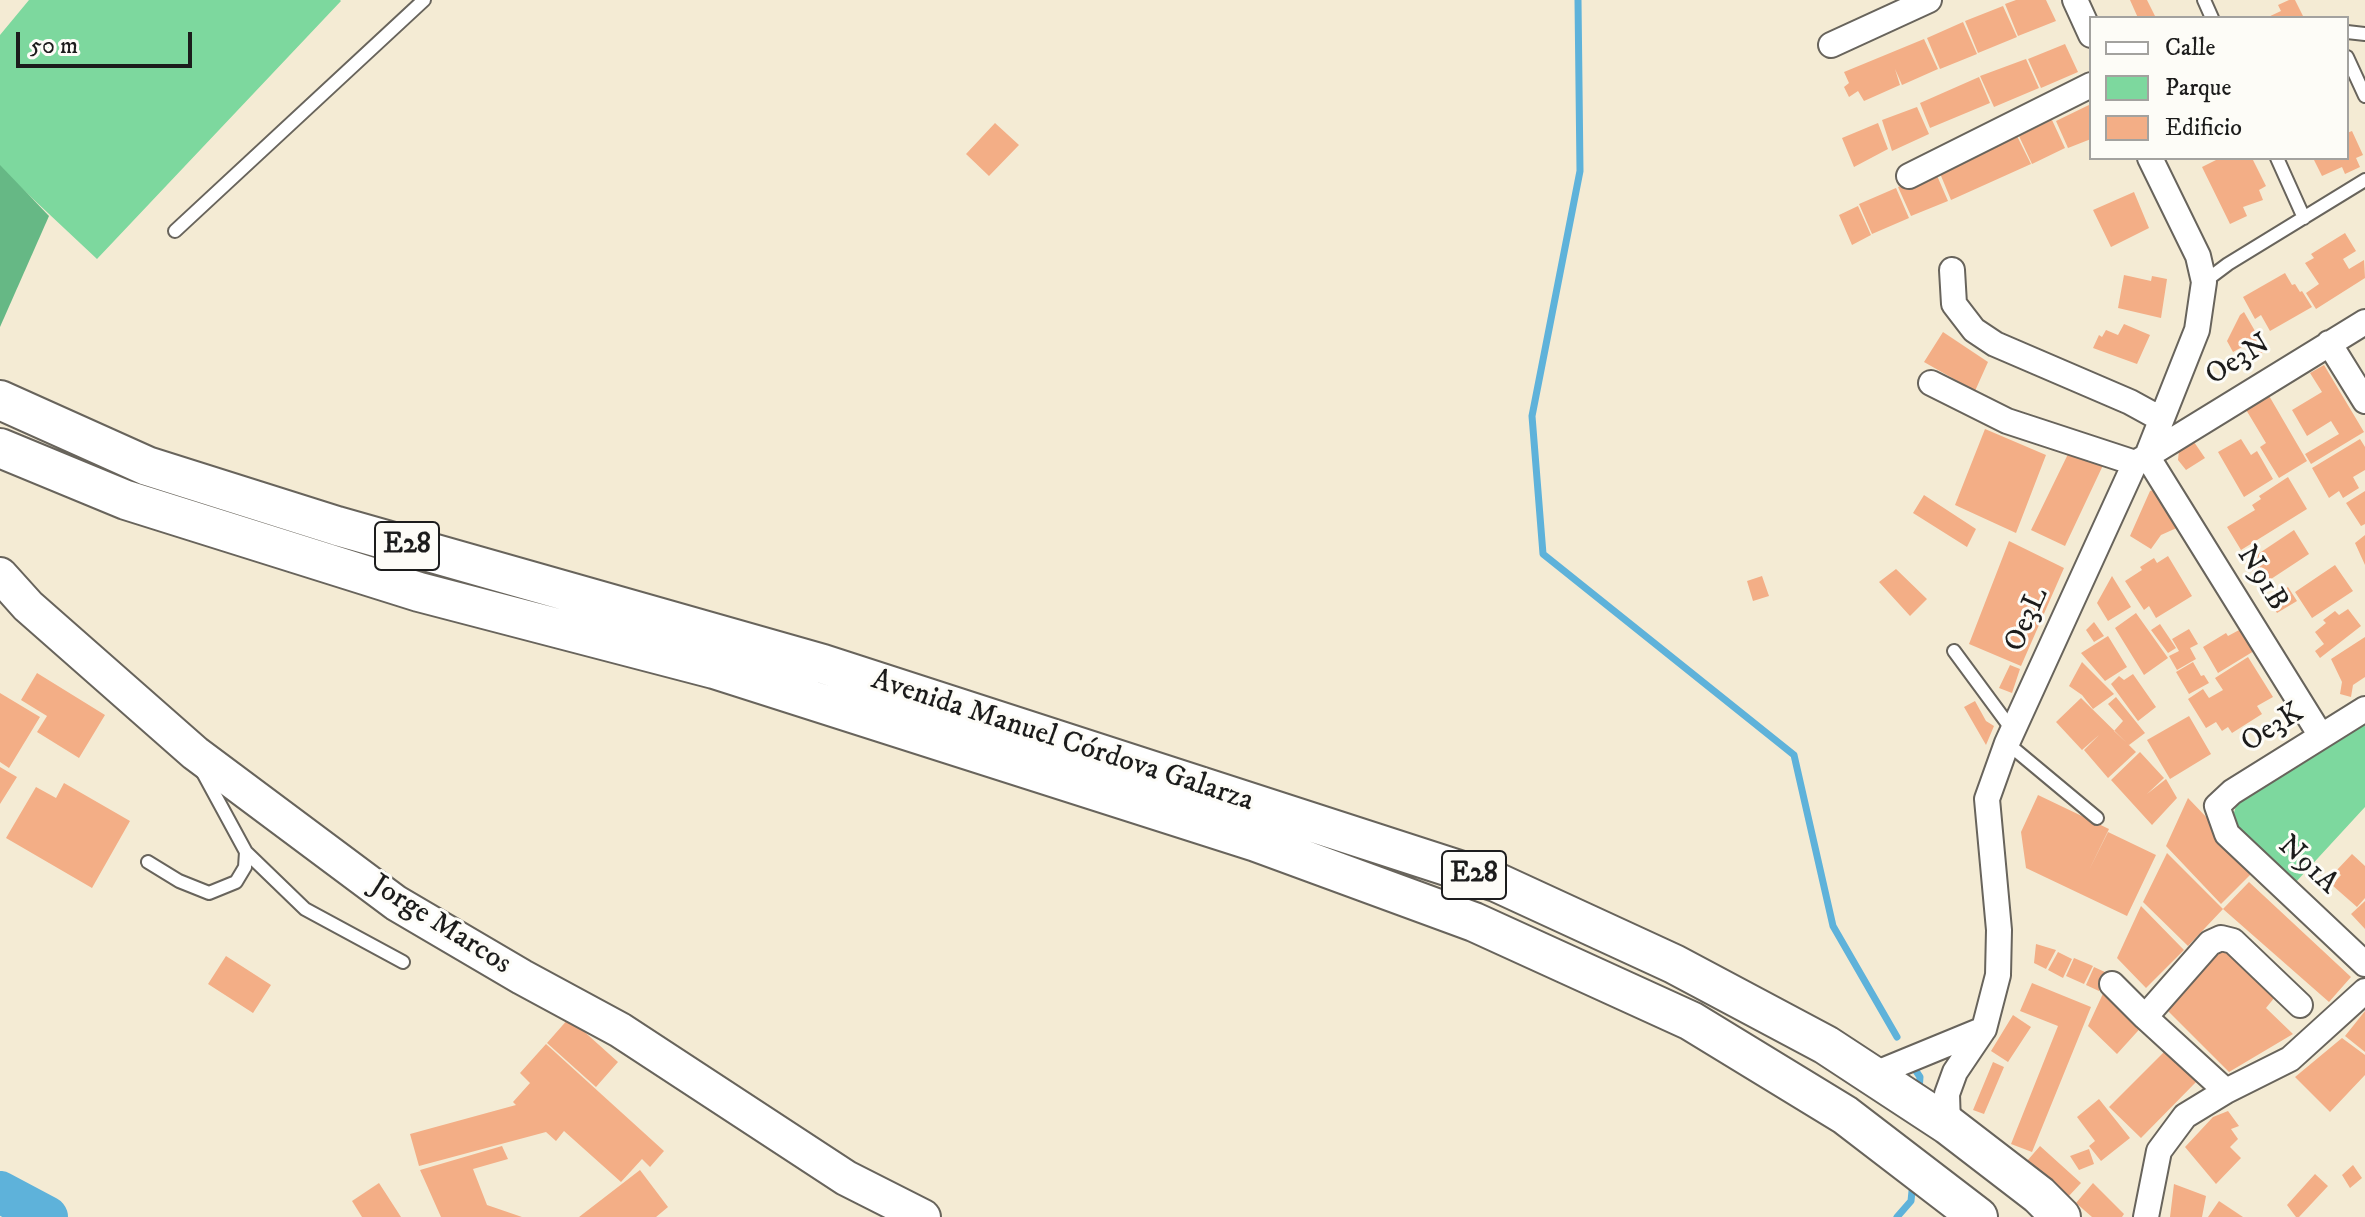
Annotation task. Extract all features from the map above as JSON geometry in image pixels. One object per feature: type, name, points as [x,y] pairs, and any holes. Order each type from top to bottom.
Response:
[{"type":"main road","name":"Avenida Manuel Córdova Galarza","points":[[0,400],[147,466],[337,526],[823,664],[1496,882],[1674,964],[1826,1045],[1948,1125],[2039,1195],[2061,1217]]},
{"type":"main road","name":"Avenida Manuel Córdova Galarza","points":[[0,448],[126,500],[419,592],[714,669],[1241,838],[1474,922],[1691,1021],[1845,1115],[1978,1217]]},
{"type":"main road","name":"Jorge Marcos","points":[[0,575],[28,606],[195,753],[396,903],[620,1030],[846,1178],[923,1217]]},
{"type":"main road","points":[[812,702],[823,664]]},
{"type":"street","points":[[1831,45],[1929,0]]},
{"type":"street","points":[[2075,0],[2089,31]]},
{"type":"street","points":[[1909,176],[2089,86]]},
{"type":"street","name":"Oe3L","points":[[1948,1125],[1947,1094],[1955,1072],[1984,1029],[1998,975],[1999,930],[1987,799],[2010,737],[2161,419],[2197,330],[2204,282],[2198,256],[2151,160]]},
{"type":"street","points":[[1952,270],[1954,304],[1974,330],[1995,344],[2130,402],[2161,419]]},
{"type":"street","name":"Oe3N","points":[[2141,459],[2365,322]]},
{"type":"street","points":[[2329,343],[2365,401]]},
{"type":"street","points":[[1931,383],[2007,421],[2141,459]]},
{"type":"street","name":"N91B","points":[[2141,459],[2321,736]]},
{"type":"street","name":"Oe3K","points":[[2217,806],[2232,792],[2365,709]]},
{"type":"street","name":"N91A","points":[[2217,806],[2227,834],[2365,964]]},
{"type":"street","points":[[2145,1017],[2210,943],[2221,938],[2233,941],[2300,1005]]},
{"type":"street","points":[[2112,984],[2226,1091]]},
{"type":"street","points":[[2146,1217],[2159,1151],[2185,1116],[2226,1091],[2290,1059],[2365,991]]},
{"type":"street","points":[[1872,1075],[1984,1029]]},
{"type":"lane","points":[[175,231],[424,0]]},
{"type":"lane","points":[[2349,61],[2365,96]]},
{"type":"lane","points":[[2278,160],[2304,218]]},
{"type":"lane","points":[[2204,282],[2365,180]]},
{"type":"lane","points":[[1954,651],[2010,737],[2097,818]]},
{"type":"lane","points":[[195,753],[246,852],[305,909],[403,962]]},
{"type":"lane","points":[[148,862],[179,881],[209,893],[236,882],[245,867],[246,852]]},
{"type":"green space","points":[[29,0],[341,1],[97,259],[0,168],[0,35]]},
{"type":"green space","points":[[0,165],[49,216],[0,327]]},
{"type":"green space","points":[[2365,721],[2365,807],[2295,883],[2240,838],[2232,820],[2238,798]]},
{"type":"building","points":[[2016,0],[2046,0],[2056,21],[2018,36],[2005,4]]},
{"type":"building","points":[[2130,0],[2147,0],[2155,16],[2137,16]]},
{"type":"building","points":[[2295,0],[2303,16],[2270,16],[2281,11],[2278,5]]},
{"type":"building","points":[[2003,6],[2017,37],[1978,53],[1965,21]]},
{"type":"building","points":[[1963,22],[1977,54],[1940,69],[1927,38]]},
{"type":"building","points":[[1924,39],[1938,69],[1902,85],[1895,69],[1900,85],[1864,101],[1858,91],[1849,97],[1844,87],[1849,83],[1844,72]]},
{"type":"building","points":[[2065,44],[2078,72],[2041,88],[2028,59]]},
{"type":"building","points":[[2026,59],[2039,88],[1994,107],[1980,76]]},
{"type":"building","points":[[1979,77],[1990,103],[1930,128],[1920,103]]},
{"type":"building","points":[[2089,105],[2089,140],[2068,148],[2056,121]]},
{"type":"building","points":[[1917,107],[1929,134],[1892,151],[1882,120]]},
{"type":"building","points":[[2052,120],[2065,148],[2032,164],[2019,136]]},
{"type":"building","points":[[995,123],[1019,145],[989,176],[966,154]]},
{"type":"building","points":[[1878,123],[1888,149],[1854,167],[1842,138]]},
{"type":"building","points":[[2352,131],[2363,155],[2356,158],[2360,167],[2345,174],[2342,167],[2322,176],[2314,160],[2349,160],[2349,132]]},
{"type":"building","points":[[2017,136],[2031,164],[1951,200],[1939,171]]},
{"type":"building","points":[[2216,160],[2253,160],[2266,186],[2259,190],[2263,200],[2243,207],[2247,216],[2230,224],[2202,167]]},
{"type":"building","points":[[1935,171],[1948,201],[1911,216],[1898,187]]},
{"type":"building","points":[[1896,188],[1909,218],[1872,234],[1859,204]]},
{"type":"building","points":[[2134,192],[2149,228],[2111,247],[2093,210]]},
{"type":"building","points":[[1858,206],[1871,235],[1852,245],[1839,215]]},
{"type":"building","points":[[2345,233],[2356,251],[2343,259],[2349,269],[2364,260],[2365,278],[2316,309],[2306,293],[2319,284],[2305,263],[2314,258],[2311,254]]},
{"type":"building","points":[[2285,273],[2312,307],[2270,331],[2261,315],[2255,319],[2243,297]]},
{"type":"building","points":[[2124,275],[2151,281],[2152,276],[2167,279],[2161,318],[2118,308]]},
{"type":"building","points":[[2244,312],[2266,350],[2260,354],[2253,341],[2233,352],[2227,341]]},
{"type":"building","points":[[2124,324],[2150,335],[2137,364],[2093,348],[2099,335],[2102,337],[2106,330],[2118,335]]},
{"type":"building","points":[[1943,332],[1988,362],[1975,391],[1924,362]]},
{"type":"building","points":[[2324,365],[2364,432],[2311,464],[2305,454],[2339,434],[2331,421],[2307,436],[2292,410],[2322,392],[2310,373]]},
{"type":"building","points":[[2268,394],[2307,461],[2279,478],[2260,447],[2266,443],[2245,408]]},
{"type":"building","points":[[1985,429],[2046,455],[2016,533],[1955,505]]},
{"type":"building","points":[[2241,439],[2251,455],[2257,451],[2273,479],[2244,497],[2218,452]]},
{"type":"building","points":[[2360,439],[2365,447],[2365,470],[2353,477],[2359,488],[2343,498],[2339,491],[2329,498],[2312,468]]},
{"type":"building","points":[[2194,442],[2205,458],[2186,470],[2178,460],[2179,450]]},
{"type":"building","points":[[2084,451],[2105,461],[2065,546],[2031,530],[2069,452],[2081,458]]},
{"type":"building","points":[[2288,477],[2307,509],[2241,550],[2227,527],[2255,510],[2252,505],[2261,499],[2259,496]]},
{"type":"building","points":[[2156,489],[2181,526],[2161,535],[2151,549],[2130,536],[2150,491]]},
{"type":"building","points":[[2365,491],[2365,524],[2361,526],[2346,503]]},
{"type":"building","points":[[1924,495],[1976,529],[1967,547],[1913,513]]},
{"type":"building","points":[[2294,530],[2309,554],[2268,581],[2260,568],[2253,572],[2246,562]]},
{"type":"building","points":[[2365,535],[2365,565],[2355,543]]},
{"type":"building","points":[[2009,541],[2064,568],[2021,666],[1969,644]]},
{"type":"building","points":[[2168,556],[2192,596],[2156,618],[2149,606],[2144,610],[2125,581],[2154,558],[2157,563]]},
{"type":"building","points":[[2335,565],[2353,591],[2312,618],[2295,592]]},
{"type":"building","points":[[1896,569],[1927,599],[1910,616],[1879,582]]},
{"type":"building","points":[[1762,576],[1769,596],[1753,601],[1747,581]]},
{"type":"building","points":[[2112,576],[2131,607],[2108,621],[2097,603]]},
{"type":"building","points":[[2288,587],[2297,601],[2277,613],[2269,600]]},
{"type":"building","points":[[2348,609],[2361,626],[2320,658],[2315,651],[2324,644],[2315,632],[2326,623],[2323,620],[2335,611],[2339,615]]},
{"type":"building","points":[[2136,613],[2168,658],[2144,675],[2115,628]]},
{"type":"building","points":[[2094,622],[2104,636],[2094,642],[2086,630]]},
{"type":"building","points":[[2160,624],[2176,648],[2168,653],[2151,630]]},
{"type":"building","points":[[2189,629],[2198,644],[2190,648],[2196,659],[2177,670],[2169,656],[2179,651],[2172,639]]},
{"type":"building","points":[[2241,629],[2254,651],[2218,673],[2203,647],[2226,633],[2228,636]]},
{"type":"building","points":[[2108,636],[2127,667],[2105,681],[2081,653]]},
{"type":"building","points":[[2365,637],[2365,677],[2353,685],[2351,697],[2340,694],[2342,682],[2331,659]]},
{"type":"building","points":[[2248,657],[2273,697],[2257,706],[2262,714],[2232,733],[2228,727],[2222,731],[2216,722],[2206,728],[2188,699],[2203,689],[2209,698],[2223,690],[2215,678]]},
{"type":"building","points":[[2082,662],[2114,694],[2093,709],[2082,695],[2069,686]]},
{"type":"building","points":[[2193,662],[2209,683],[2189,694],[2176,672]]},
{"type":"building","points":[[2010,665],[2020,669],[2012,693],[1999,688]]},
{"type":"building","points":[[37,673],[105,715],[79,758],[37,732],[47,716],[21,700]]},
{"type":"building","points":[[2133,674],[2156,707],[2138,721],[2111,684],[2119,676],[2124,680]]},
{"type":"building","points":[[0,693],[40,717],[9,768],[0,762]]},
{"type":"building","points":[[2116,697],[2145,733],[2129,745],[2114,731],[2123,721],[2108,704]]},
{"type":"building","points":[[2081,698],[2136,752],[2108,778],[2084,750],[2099,735],[2082,750],[2056,722]]},
{"type":"building","points":[[1975,701],[1986,721],[1994,726],[1986,745],[1964,707]]},
{"type":"building","points":[[2189,716],[2211,754],[2170,779],[2147,740]]},
{"type":"building","points":[[2140,752],[2164,778],[2147,794],[2166,779],[2177,798],[2152,825],[2111,780]]},
{"type":"building","points":[[0,767],[17,777],[0,804]]},
{"type":"building","points":[[64,783],[130,821],[92,888],[6,838],[36,787],[56,798]]},
{"type":"building","points":[[2038,795],[2109,829],[2089,870],[2108,832],[2156,855],[2127,916],[2026,868],[2021,832]]},
{"type":"building","points":[[2188,798],[2256,869],[2221,904],[2166,846]]},
{"type":"building","points":[[2167,853],[2223,909],[2188,946],[2143,902]]},
{"type":"building","points":[[2352,854],[2365,866],[2365,898],[2357,907],[2332,885],[2341,875],[2336,871]]},
{"type":"building","points":[[2249,882],[2351,977],[2329,1002],[2223,909]]},
{"type":"building","points":[[2365,901],[2365,929],[2351,914]]},
{"type":"building","points":[[2141,906],[2184,950],[2146,988],[2117,958]]},
{"type":"building","points":[[2227,943],[2279,992],[2266,1008],[2293,1034],[2229,1072],[2162,1005]]},
{"type":"building","points":[[2036,944],[2056,950],[2046,969],[2034,963]]},
{"type":"building","points":[[2058,952],[2072,959],[2063,978],[2048,970]]},
{"type":"building","points":[[226,956],[271,985],[253,1013],[208,984]]},
{"type":"building","points":[[2074,958],[2093,966],[2084,984],[2066,976]]},
{"type":"building","points":[[2094,967],[2107,973],[2099,991],[2086,985]]},
{"type":"building","points":[[2032,983],[2091,1007],[2032,1152],[2011,1144],[2058,1026],[2020,1011]]},
{"type":"building","points":[[2107,985],[2146,1022],[2117,1054],[2088,1026]]},
{"type":"building","points":[[2365,1011],[2365,1052],[2345,1036]]},
{"type":"building","points":[[2013,1015],[2031,1027],[2008,1062],[1991,1051]]},
{"type":"building","points":[[569,1018],[618,1062],[596,1087],[547,1043]]},
{"type":"building","points":[[2342,1038],[2365,1055],[2365,1075],[2330,1112],[2295,1077]]},
{"type":"building","points":[[546,1044],[664,1151],[650,1167],[642,1159],[621,1182],[564,1131],[556,1141],[546,1132],[419,1166],[410,1134],[516,1105],[513,1102],[530,1083],[520,1073]]},
{"type":"building","points":[[2166,1050],[2197,1081],[2141,1138],[2109,1107]]},
{"type":"building","points":[[1993,1062],[2004,1067],[1984,1114],[1973,1110]]},
{"type":"building","points":[[2099,1099],[2130,1138],[2101,1161],[2089,1146],[2095,1141],[2077,1117]]},
{"type":"building","points":[[2228,1111],[2239,1126],[2231,1129],[2238,1139],[2230,1147],[2241,1158],[2216,1184],[2185,1147],[2213,1117]]},
{"type":"building","points":[[502,1146],[508,1159],[473,1169],[487,1205],[522,1217],[441,1217],[420,1170]]},
{"type":"building","points":[[2040,1146],[2081,1183],[2068,1197],[2027,1161]]},
{"type":"building","points":[[2089,1149],[2094,1164],[2079,1170],[2070,1156]]},
{"type":"building","points":[[2353,1165],[2362,1178],[2350,1188],[2342,1175]]},
{"type":"building","points":[[640,1170],[668,1207],[656,1217],[579,1217]]},
{"type":"building","points":[[2315,1174],[2328,1186],[2296,1217],[2287,1205]]},
{"type":"building","points":[[379,1183],[401,1217],[362,1217],[352,1201]]},
{"type":"building","points":[[2093,1183],[2124,1214],[2122,1217],[2092,1217],[2076,1203]]},
{"type":"building","points":[[2174,1184],[2206,1196],[2202,1217],[2170,1217]]},
{"type":"building","points":[[2219,1201],[2243,1217],[2208,1217]]},
{"type":"waterway","points":[[1578,0],[1580,171],[1532,416],[1543,554],[1794,755],[1833,926],[1897,1037]]},
{"type":"waterway","points":[[1916,1071],[1920,1077],[1919,1090]]},
{"type":"waterway","points":[[1897,1217],[1911,1201],[1912,1191]]},
{"type":"waterway","points":[[0,1192],[47,1217]]}]
